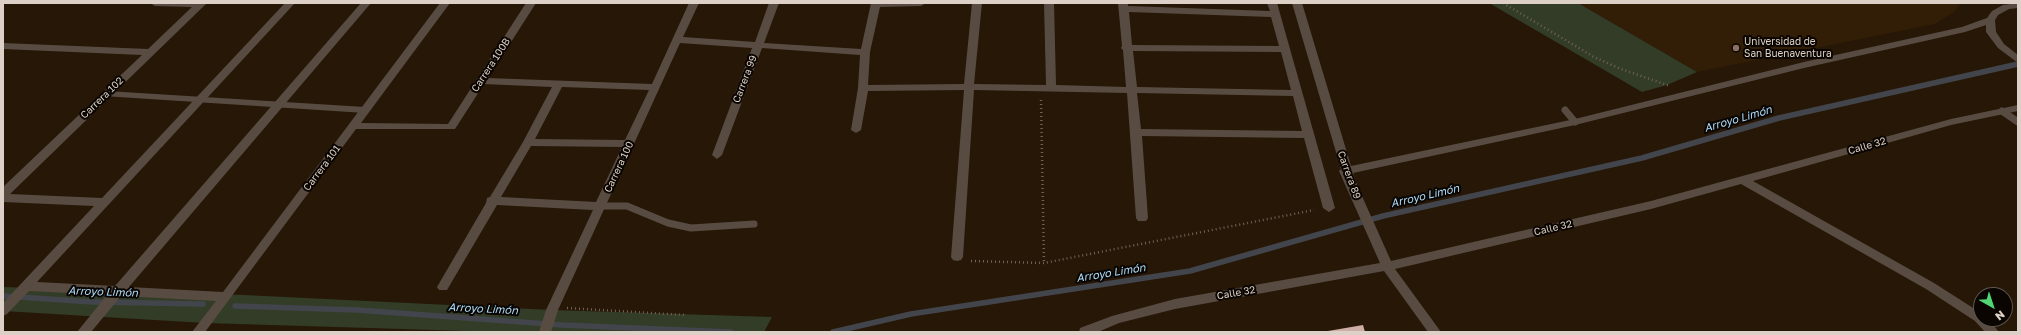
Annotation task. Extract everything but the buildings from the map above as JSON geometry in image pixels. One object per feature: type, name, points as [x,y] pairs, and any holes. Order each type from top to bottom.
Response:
[{"type":"street","points":[[155,3],[201,4]]},
{"type":"street","points":[[5,309],[198,100],[290,3]]},
{"type":"street","points":[[83,332],[366,3]]},
{"type":"street","name":"Carrera 101","points":[[201,327],[226,297],[445,3]]},
{"type":"street","name":"Carrera 100B","points":[[353,126],[451,127],[531,3]]},
{"type":"street","name":"Carrera 100","points":[[545,332],[555,305],[694,3]]},
{"type":"street","name":"Carrera 99","points":[[717,155],[774,3]]},
{"type":"street","points":[[856,130],[863,88],[865,52],[876,4],[921,3]]},
{"type":"street","points":[[957,257],[969,87],[977,3]]},
{"type":"street","points":[[1046,89],[1049,3]]},
{"type":"street","points":[[1272,3],[1329,208]]},
{"type":"street","name":"Carrera 89","points":[[1297,3],[1345,171],[1385,261],[1435,332]]},
{"type":"street","name":"Carrera 102","points":[[3,194],[201,4]]},
{"type":"street","points":[[1345,171],[1575,122],[1693,94],[1804,65],[1965,30],[1993,12],[2006,7],[2018,5]]},
{"type":"street","points":[[1142,218],[1136,132],[1126,48],[1124,6],[1205,7],[1275,14]]},
{"type":"street","points":[[1993,12],[1991,32],[2001,46],[2018,60]]},
{"type":"street","points":[[677,40],[865,52]]},
{"type":"street","points":[[3,46],[150,52]]},
{"type":"street","points":[[1126,48],[1285,49]]},
{"type":"street","points":[[480,81],[656,87]]},
{"type":"street","points":[[443,287],[491,201],[528,142],[558,84]]},
{"type":"street","points":[[863,88],[969,87],[1297,94]]},
{"type":"street","points":[[107,94],[365,110]]},
{"type":"street","name":"Calle 32","points":[[1085,332],[1116,319],[1175,304],[1651,205],[1944,124],[2018,108]]},
{"type":"street","points":[[1136,132],[1309,136]]},
{"type":"street","points":[[528,142],[630,144]]},
{"type":"street","points":[[1743,180],[1930,286],[1979,318],[1993,332]]},
{"type":"street","points":[[3,198],[104,202]]},
{"type":"street","points":[[491,201],[601,206]]},
{"type":"street","points":[[24,288],[116,294],[226,297]]},
{"type":"lane","points":[[1564,110],[1575,122]]},
{"type":"lane","points":[[2002,111],[2018,122]]},
{"type":"lane","points":[[601,206],[626,206],[668,223],[691,228],[754,224]]},
{"type":"path","points":[[1503,3],[1594,57],[1621,69],[1693,94]]},
{"type":"path","points":[[1044,263],[1046,89]]},
{"type":"path","points":[[957,257],[965,261],[1044,263],[1329,208]]},
{"type":"path","points":[[555,305],[569,310],[686,315]]},
{"type":"shaded area","name":"Universidad de San Buenaventura","points":[[1578,3],[1960,3],[1954,12],[1935,24],[1697,72]]},
{"type":"green space","points":[[1489,3],[1578,3],[1697,72],[1667,85],[1642,92]]},
{"type":"green space","points":[[3,287],[244,295],[552,310],[772,317],[764,332],[500,332],[205,323],[3,311]]},
{"type":"waterway","name":"Arroyo Limón","points":[[833,332],[911,314],[1190,271],[1383,216],[1642,158],[1779,118],[2018,64]]},
{"type":"waterway","name":"Arroyo Limón","points":[[3,296],[93,302],[203,304]]},
{"type":"waterway","name":"Arroyo Limón","points":[[235,306],[357,310],[562,325],[731,332]]},
{"type":"place","name":"Universidad de San Buenaventura","points":[[1736,48]]}]
